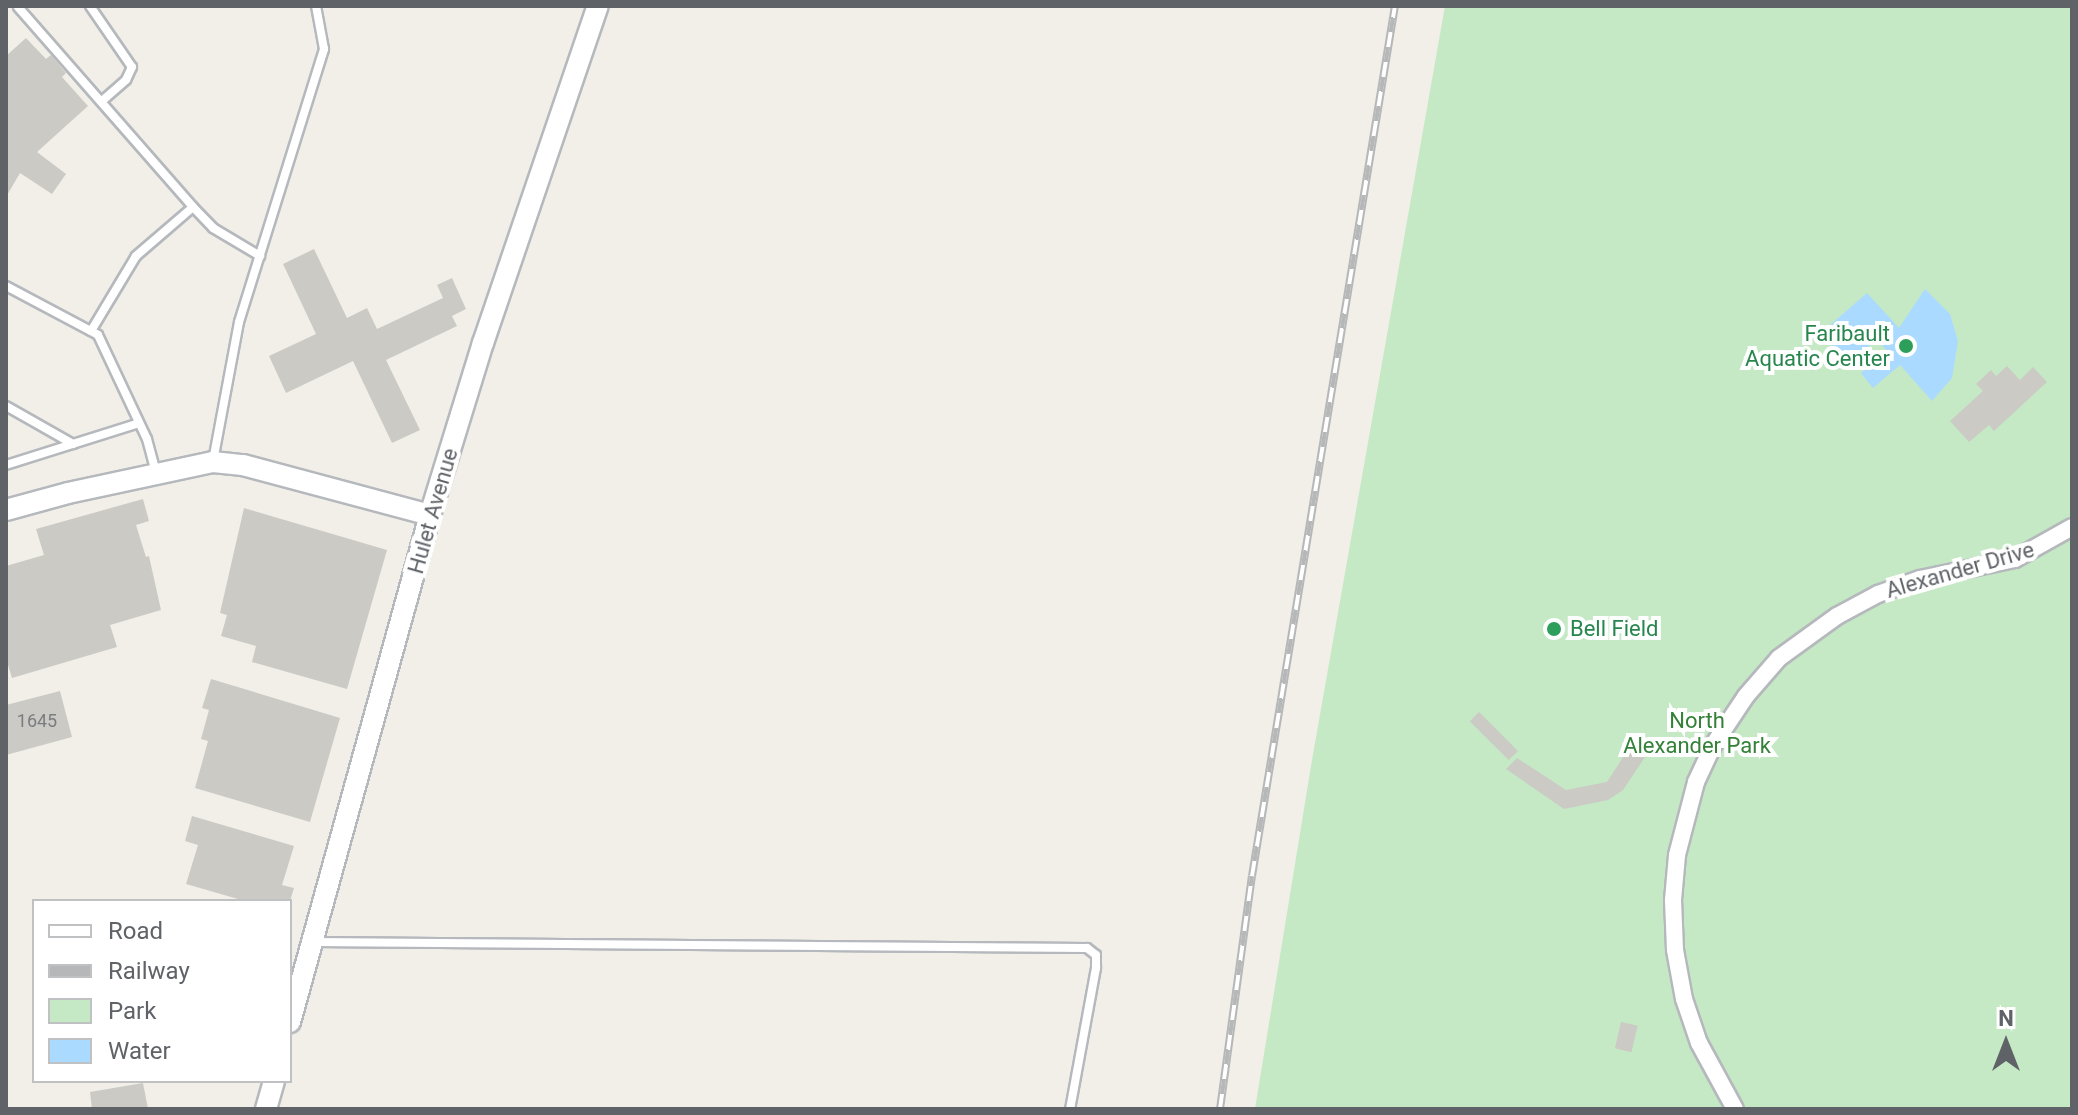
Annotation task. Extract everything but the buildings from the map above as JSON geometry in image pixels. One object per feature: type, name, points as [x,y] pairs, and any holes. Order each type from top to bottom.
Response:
[{"type":"street","name":"Hulet Avenue","points":[[292,1015],[430,515],[483,343],[598,6]]},
{"type":"street","points":[[6,510],[213,462],[243,465],[430,515]]},
{"type":"street","name":"Alexander Drive","points":[[1735,1109],[1699,1043],[1684,999],[1675,950],[1673,900],[1677,855],[1696,782],[1712,747],[1770,668],[1827,622],[1878,594],[1920,579],[2015,559],[2072,527]]},
{"type":"street","points":[[266,1109],[273,1083]]},
{"type":"lane","points":[[90,6],[132,67],[126,80],[101,102]]},
{"type":"lane","points":[[213,462],[239,322],[324,49],[316,6]]},
{"type":"lane","points":[[6,11],[21,7],[213,228],[260,256]]},
{"type":"lane","points":[[91,331],[136,256],[193,207]]},
{"type":"lane","points":[[6,286],[98,335],[152,451],[156,473]]},
{"type":"lane","points":[[6,406],[73,444]]},
{"type":"lane","points":[[6,465],[139,423]]},
{"type":"lane","points":[[312,942],[1087,948],[1096,955],[1096,968],[1070,1109]]},
{"type":"green space","name":"North Alexander Park","points":[[1445,6],[2072,6],[2072,1109],[1255,1109],[1312,760]]},
{"type":"water","points":[[1925,289],[1950,314],[1958,341],[1952,378],[1932,401],[1900,365],[1873,388],[1861,373],[1886,350],[1877,339],[1848,364],[1821,333],[1867,293],[1899,328]]},
{"type":"railway","points":[[1220,1109],[1252,876],[1395,6]]},
{"type":"place","name":"Faribault Aquatic Center","points":[[1906,346]]},
{"type":"place","name":"Bell Field","points":[[1554,629]]}]
